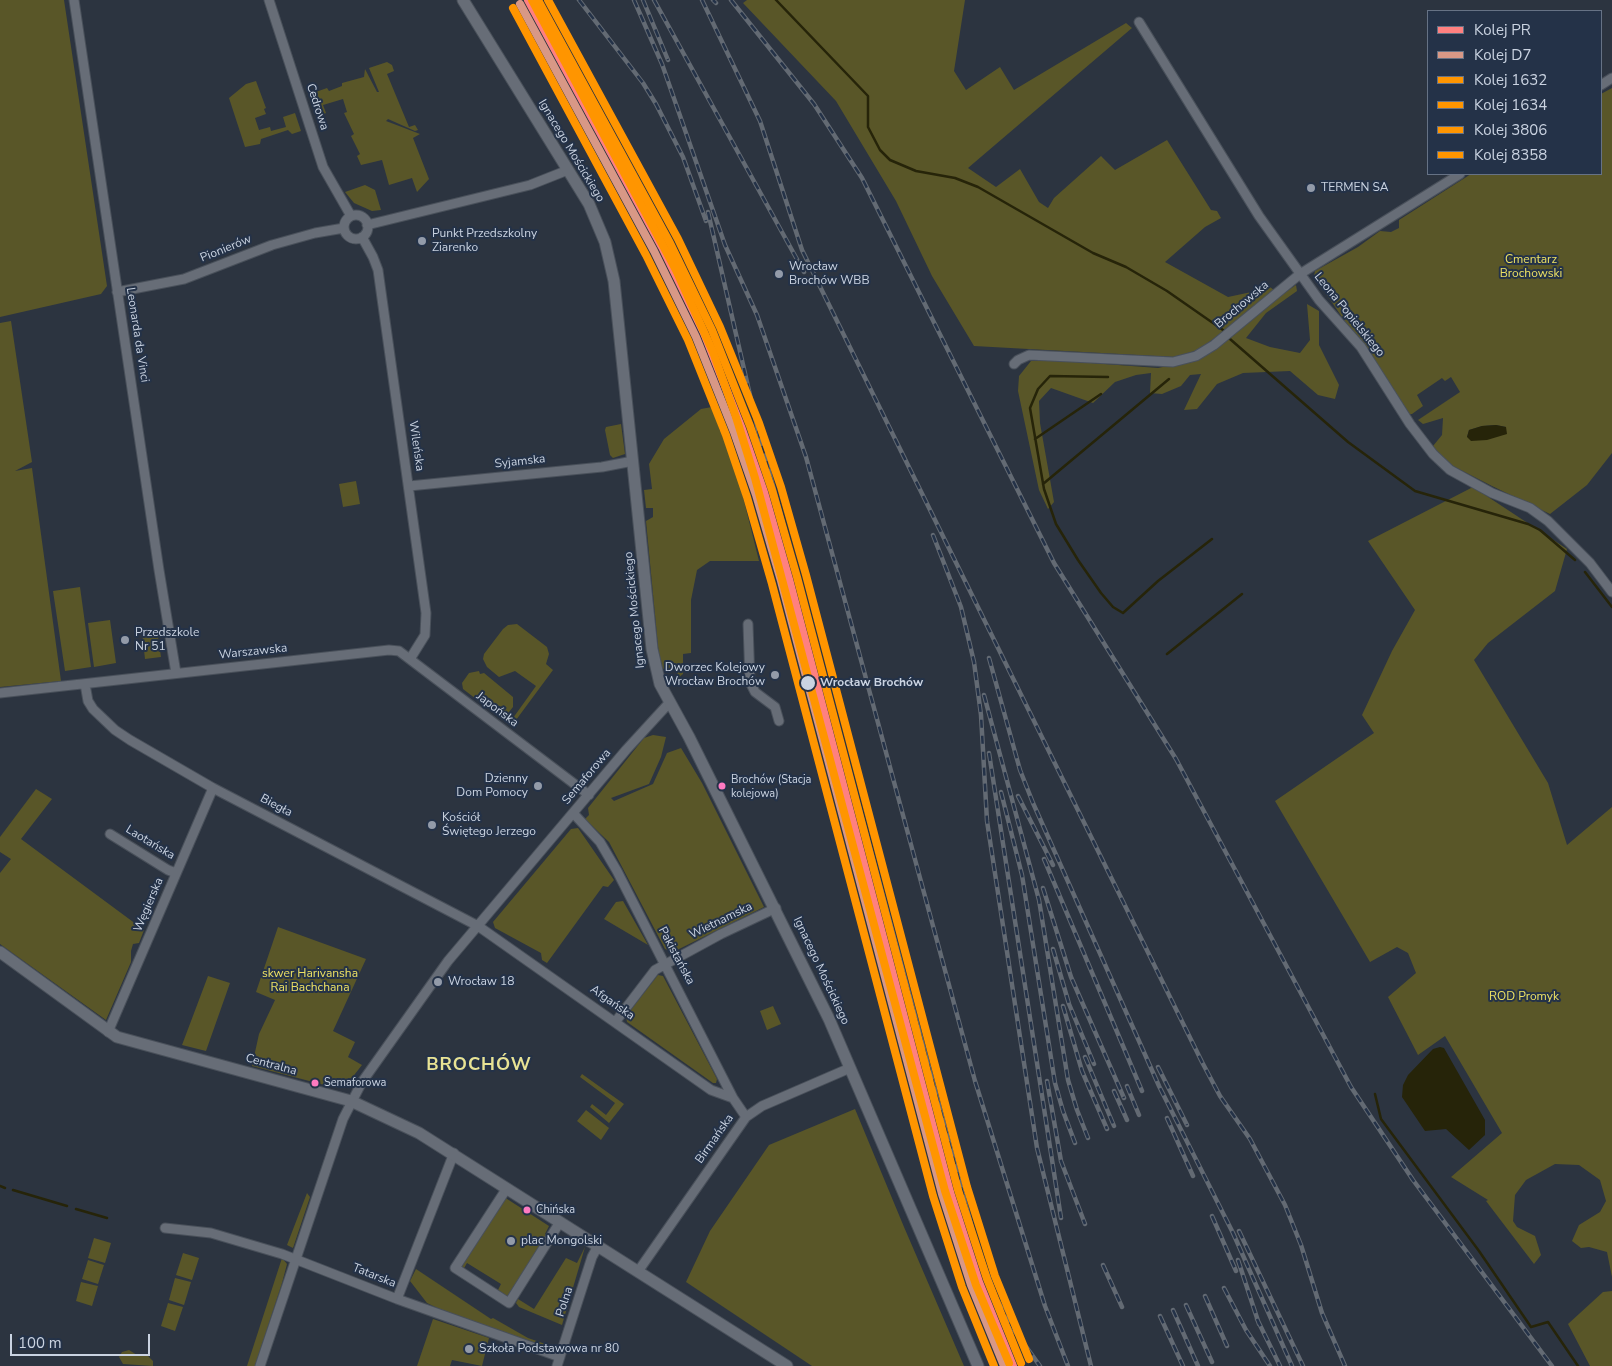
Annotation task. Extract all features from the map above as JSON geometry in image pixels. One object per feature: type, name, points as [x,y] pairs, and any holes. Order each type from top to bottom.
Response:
[{"type":"street","name":"Leonarda da Vinci","points":[[74,0],[176,673]]},
{"type":"street","name":"Cedrowa","points":[[269,0],[323,166],[350,216]]},
{"type":"street","name":"Ignacego Mościckiego","points":[[463,0],[589,204],[605,242],[614,281],[652,649],[657,677],[776,908],[850,1068],[978,1366]]},
{"type":"street","name":"Leona Popielskiego","points":[[1139,22],[1235,179],[1300,274],[1319,300],[1361,347],[1410,424],[1443,464],[1492,493],[1530,508],[1548,521],[1590,563],[1612,592]]},
{"type":"street","points":[[367,225],[530,185],[568,170]]},
{"type":"street","name":"Brochowska","points":[[1014,364],[1029,355],[1173,362],[1196,356],[1214,345],[1300,274],[1458,175]]},
{"type":"street","points":[[350,216],[360,216],[367,225],[367,230],[362,237],[350,237],[344,228],[350,216]]},
{"type":"street","name":"Pionierów","points":[[118,292],[184,279],[272,245],[315,233],[344,228]]},
{"type":"street","name":"Wileńska","points":[[362,237],[378,270],[427,624],[425,634],[410,659]]},
{"type":"street","name":"Syjamska","points":[[409,486],[602,467],[634,461]]},
{"type":"street","points":[[748,624],[750,682],[755,692],[775,707],[779,721]]},
{"type":"street","name":"Warszawska","points":[[0,693],[389,650]]},
{"type":"street","name":"Japońska","points":[[389,650],[399,651],[589,795]]},
{"type":"street","name":"Biegła","points":[[85,684],[88,701],[93,709],[115,730],[214,788],[478,926]]},
{"type":"street","name":"Semaforowa","points":[[260,1366],[343,1119],[351,1101],[434,979],[573,813],[670,702]]},
{"type":"street","name":"Węgierska","points":[[108,1032],[214,788]]},
{"type":"street","name":"Pakistańska","points":[[573,813],[600,842],[665,963],[733,1098],[746,1117]]},
{"type":"street","name":"Laotańska","points":[[110,834],[176,873]]},
{"type":"street","name":"Wietnamska","points":[[616,1021],[655,970],[665,963],[776,908]]},
{"type":"street","name":"Afgańska","points":[[478,926],[616,1021],[711,1090],[733,1098]]},
{"type":"street","name":"Centralna","points":[[0,952],[108,1032],[139,1044],[351,1101],[419,1133],[454,1153],[560,1222],[639,1270]]},
{"type":"street","name":"Birmańska","points":[[639,1270],[746,1117],[762,1106],[850,1068]]},
{"type":"street","name":"Tatarska","points":[[165,1228],[192,1230],[225,1236],[295,1259],[397,1299],[454,1153]]},
{"type":"street","points":[[507,1188],[455,1268],[509,1303],[560,1222]]},
{"type":"street","name":"Polna","points":[[559,1362],[592,1257],[598,1246]]},
{"type":"street","points":[[639,1270],[787,1366]]},
{"type":"street","points":[[397,1299],[559,1362]]},
{"type":"green space","points":[[0,0],[64,0],[107,286],[101,294],[0,317]]},
{"type":"green space","points":[[747,0],[965,0],[954,71],[966,90],[1000,67],[1014,90],[1126,23],[1132,28],[968,168],[996,187],[1020,169],[1039,202],[1048,208],[1054,198],[1101,156],[1115,170],[1167,140],[1211,210],[1217,211],[1221,218],[1205,227],[1165,262],[1228,297],[1256,291],[1267,285],[1274,290],[1233,325],[1198,350],[1174,357],[974,346],[932,276],[896,201],[836,101],[743,3]]},
{"type":"green space","points":[[387,62],[392,65],[394,71],[387,74],[409,127],[415,125],[418,130],[415,131],[388,119],[386,121],[420,134],[413,138],[429,179],[417,192],[412,178],[389,185],[382,160],[361,165],[357,156],[360,154],[351,136],[354,134],[344,113],[347,112],[343,99],[323,105],[326,113],[320,116],[313,93],[327,88],[329,91],[342,86],[342,83],[364,77],[365,69],[377,92],[379,92],[369,68]]},
{"type":"green space","points":[[256,81],[266,108],[264,109],[266,114],[255,118],[259,130],[270,127],[271,131],[286,127],[283,117],[295,113],[301,131],[292,134],[288,130],[261,139],[260,144],[245,147],[229,98],[246,84]]},
{"type":"green space","name":"Cmentarz Brochowski","points":[[1612,88],[1612,453],[1587,485],[1550,514],[1451,465],[1439,456],[1433,446],[1442,435],[1443,418],[1423,424],[1418,420],[1460,392],[1451,377],[1445,381],[1442,378],[1417,395],[1423,406],[1412,414],[1408,414],[1314,276],[1315,271],[1358,247],[1380,231],[1391,232],[1399,228],[1399,220],[1469,175],[1602,175],[1602,93]],"holes":[[[1496,425],[1506,427],[1506,434],[1467,437],[1469,430],[1482,426]]]},
{"type":"green space","points":[[365,185],[375,190],[381,210],[372,211],[354,203],[345,192]]},
{"type":"green space","points":[[1296,285],[1297,291],[1266,313],[1246,338],[1270,347],[1300,353],[1310,340],[1307,304],[1319,311],[1319,345],[1339,385],[1335,399],[1318,395],[1290,371],[1243,373],[1217,384],[1197,409],[1184,410],[1201,374],[1190,375],[1181,386],[1162,394],[1150,393],[1151,373],[1136,375],[1115,382],[1093,403],[1051,388],[1039,401],[1040,423],[1054,502],[1048,509],[1039,490],[1018,391],[1019,376],[1031,361],[1051,360],[1158,368],[1182,363]]},
{"type":"green space","points":[[11,321],[32,462],[15,471],[32,468],[61,681],[0,687],[0,323]]},
{"type":"green space","points":[[712,407],[720,431],[723,430],[738,477],[759,561],[710,561],[697,570],[691,600],[691,653],[683,654],[683,674],[678,678],[677,668],[661,669],[660,667],[646,521],[653,517],[653,508],[646,508],[644,490],[652,489],[649,464],[664,439],[701,409]]},
{"type":"green space","points":[[621,424],[625,454],[613,458],[610,455],[605,430],[606,427]]},
{"type":"green space","points":[[356,481],[360,504],[343,507],[339,484]]},
{"type":"green space","name":"ROD Promyk","points":[[1473,487],[1567,549],[1555,591],[1488,643],[1474,660],[1548,783],[1567,845],[1612,807],[1612,1277],[1607,1252],[1589,1247],[1581,1248],[1572,1241],[1579,1225],[1600,1212],[1606,1201],[1600,1180],[1579,1165],[1555,1164],[1526,1180],[1515,1195],[1513,1221],[1517,1227],[1535,1236],[1541,1255],[1534,1264],[1486,1201],[1488,1200],[1451,1177],[1502,1133],[1445,1036],[1418,1055],[1388,997],[1416,973],[1408,953],[1397,947],[1370,962],[1275,801],[1374,733],[1362,715],[1392,651],[1415,610],[1368,541]]},
{"type":"green space","points":[[80,587],[91,667],[65,671],[53,591]]},
{"type":"green space","points":[[110,620],[116,663],[94,667],[88,623]]},
{"type":"green space","points":[[517,624],[547,647],[549,654],[546,664],[553,670],[516,720],[513,718],[536,686],[515,671],[499,677],[487,667],[483,659],[484,654],[503,629],[508,625]]},
{"type":"green space","points":[[157,630],[161,657],[145,659],[142,632]]},
{"type":"green space","points":[[479,671],[480,674],[484,673],[513,697],[513,707],[505,717],[501,718],[463,689],[462,683],[469,673]]},
{"type":"green space","points":[[653,735],[666,737],[661,757],[649,784],[611,798],[614,801],[653,784],[667,753],[681,748],[702,783],[764,907],[673,952],[665,949],[609,842],[585,819],[589,815],[588,808],[644,738]]},
{"type":"green space","points":[[36,789],[52,799],[21,839],[144,930],[139,943],[133,944],[131,962],[106,1020],[0,944],[0,873],[11,859],[0,852],[0,837]]},
{"type":"green space","points":[[578,828],[614,880],[608,887],[603,886],[547,963],[542,960],[541,953],[495,928],[493,922],[571,829]]},
{"type":"green space","points":[[623,901],[648,945],[604,919],[616,902]]},
{"type":"green space","name":"skwer Harivansha Rai Bachchana","points":[[278,927],[366,959],[333,1031],[355,1042],[348,1057],[362,1065],[344,1088],[336,1088],[252,1066],[259,1034],[275,1000],[256,992]]},
{"type":"green space","points":[[658,975],[663,976],[717,1079],[716,1083],[713,1083],[627,1022],[626,1016]]},
{"type":"green space","points":[[208,976],[230,983],[206,1051],[182,1045]]},
{"type":"green space","points":[[773,1006],[781,1024],[767,1030],[760,1011]]},
{"type":"green space","points":[[582,1074],[624,1104],[609,1123],[590,1107],[592,1104],[606,1115],[615,1103],[580,1077]]},
{"type":"green space","points":[[855,1109],[964,1366],[812,1366],[686,1282],[710,1231],[769,1145]]},
{"type":"green space","points":[[586,1110],[609,1128],[601,1140],[577,1121]]},
{"type":"green space","points":[[307,1193],[310,1197],[293,1248],[287,1245]]},
{"type":"green space","points":[[504,1197],[549,1226],[545,1234],[548,1236],[510,1296],[505,1297],[497,1292],[501,1284],[467,1263],[463,1270],[461,1265]]},
{"type":"green space","points":[[94,1238],[111,1243],[105,1263],[88,1258]]},
{"type":"green space","points":[[585,1247],[562,1325],[519,1307],[516,1303],[518,1299],[534,1309],[566,1258],[577,1263]]},
{"type":"green space","points":[[183,1253],[199,1258],[192,1280],[176,1275]]},
{"type":"green space","points":[[282,1258],[287,1264],[282,1283],[255,1366],[247,1366]]},
{"type":"green space","points":[[88,1260],[104,1265],[98,1284],[82,1279]]},
{"type":"green space","points":[[416,1269],[491,1319],[493,1318],[528,1338],[554,1347],[552,1351],[520,1340],[505,1332],[496,1332],[458,1318],[427,1303],[410,1281]]},
{"type":"green space","points":[[175,1278],[191,1282],[184,1305],[169,1300]]},
{"type":"green space","points":[[81,1282],[98,1286],[92,1306],[76,1301]]},
{"type":"green space","points":[[1612,1291],[1612,1366],[1590,1366],[1568,1324],[1603,1292]]},
{"type":"green space","points":[[168,1303],[183,1307],[175,1331],[161,1326]]},
{"type":"green space","points":[[433,1319],[489,1338],[482,1366],[452,1360],[450,1366],[417,1366]]},
{"type":"green space","points":[[129,1350],[137,1355],[148,1356],[153,1361],[153,1366],[123,1364],[119,1357],[122,1352]]},
{"type":"shaded area","points":[[1496,425],[1506,427],[1507,434],[1487,440],[1471,441],[1467,437],[1469,430],[1482,426]]},
{"type":"shaded area","points":[[1444,1048],[1485,1120],[1485,1135],[1469,1150],[1446,1129],[1425,1131],[1402,1097],[1403,1085],[1408,1075],[1433,1049]]},
{"type":"waterway","points":[[776,0],[868,96],[868,127],[880,150],[890,160],[916,171],[955,178],[978,187],[1093,253],[1126,267],[1167,291],[1223,330]]},
{"type":"waterway","points":[[1230,339],[1348,442],[1415,491],[1528,524],[1540,530],[1575,560]]},
{"type":"waterway","points":[[1108,377],[1050,376],[1038,389],[1030,408],[1044,489],[1056,524],[1078,560],[1101,593],[1113,607],[1123,613],[1158,581],[1212,539]]},
{"type":"waterway","points":[[1043,484],[1169,379]]},
{"type":"waterway","points":[[1035,439],[1101,394]]},
{"type":"waterway","points":[[1585,572],[1612,607]]},
{"type":"waterway","points":[[1167,654],[1242,594]]},
{"type":"waterway","points":[[1375,1094],[1381,1119],[1479,1251],[1531,1327],[1548,1322],[1578,1366]]},
{"type":"waterway","points":[[0,1186],[5,1188]]},
{"type":"waterway","points":[[13,1190],[67,1206]]},
{"type":"waterway","points":[[76,1209],[107,1218]]},
{"type":"railway","points":[[579,0],[643,83],[656,104],[683,157],[706,221]]},
{"type":"railway","points":[[634,0],[662,64],[725,245],[757,315],[806,457],[975,1081],[1045,1306],[1068,1366]]},
{"type":"railway","points":[[643,0],[668,60]]},
{"type":"railway","points":[[654,0],[804,272]]},
{"type":"railway","points":[[702,0],[760,121],[802,250],[1202,1062],[1220,1096],[1250,1139],[1285,1205],[1301,1245],[1322,1313],[1345,1366]]},
{"type":"railway","points":[[713,0],[716,3]]},
{"type":"railway","points":[[731,0],[814,104],[862,178],[1054,563],[1176,759],[1351,1087],[1413,1180],[1552,1366]]},
{"type":"railway","points":[[708,212],[758,430],[976,1243],[996,1298],[1014,1330],[1040,1366]]},
{"type":"railway","points":[[933,535],[961,607],[974,662],[981,715],[987,821],[1037,1148],[1091,1366]]},
{"type":"railway","points":[[989,658],[1020,770],[1033,803],[1159,1086],[1233,1233],[1292,1366]]},
{"type":"railway","points":[[984,695],[1039,900],[1068,1080],[1088,1138]]},
{"type":"railway","points":[[989,753],[1061,1218]]},
{"type":"railway","points":[[1001,792],[1022,875],[1055,1083],[1075,1143]]},
{"type":"railway","points":[[1018,796],[1053,865]]},
{"type":"railway","points":[[1044,859],[1142,1091]]},
{"type":"railway","points":[[1043,888],[1071,977],[1124,1098]]},
{"type":"railway","points":[[1053,949],[1069,1004],[1094,1064]]},
{"type":"railway","points":[[1063,1006],[1082,1071],[1107,1129]]},
{"type":"railway","points":[[1085,1057],[1114,1126]]},
{"type":"railway","points":[[1158,1067],[1187,1125]]},
{"type":"railway","points":[[1047,1081],[1061,1161],[1085,1224]]},
{"type":"railway","points":[[1127,1086],[1139,1115]]},
{"type":"railway","points":[[1114,1091],[1127,1120]]},
{"type":"railway","points":[[1167,1118],[1193,1176]]},
{"type":"railway","points":[[1212,1216],[1236,1271]]},
{"type":"railway","points":[[1239,1231],[1303,1366]]},
{"type":"railway","points":[[1238,1260],[1259,1324]]},
{"type":"railway","points":[[1103,1265],[1122,1307]]},
{"type":"railway","points":[[1224,1288],[1246,1330],[1270,1366]]},
{"type":"railway","points":[[1205,1296],[1227,1346]]},
{"type":"railway","points":[[1186,1305],[1212,1362]]},
{"type":"railway","points":[[1173,1310],[1198,1366]]},
{"type":"railway","points":[[1160,1316],[1183,1366]]},
{"type":"railway","points":[[1257,1319],[1280,1366]]},
{"type":"rail line","name":"PR","points":[[528,0],[662,247],[704,333],[742,429],[764,492],[789,579],[950,1192],[979,1282],[1013,1366]]},
{"type":"rail line","name":"8358","points":[[532,0],[676,270],[713,352],[736,417],[755,478],[945,1191],[976,1285],[1009,1363]]},
{"type":"rail line","name":"1632","points":[[538,0],[670,243],[712,330],[750,426],[772,490],[797,577],[958,1190],[987,1279],[1021,1363]]},
{"type":"rail line","name":"3806","points":[[548,0],[678,239],[720,327],[759,423],[781,487],[806,575],[967,1187],[995,1276],[1029,1359]]},
{"type":"rail line","name":"D7","points":[[520,4],[654,251],[696,337],[734,432],[756,495],[781,581],[942,1194],[971,1285],[1004,1366]]},
{"type":"rail line","name":"1634","points":[[513,8],[646,255],[688,340],[726,435],[747,497],[772,584],[933,1196],[962,1287],[994,1366]]},
{"type":"place","name":"TERMEN SA","points":[[1311,188]]},
{"type":"place","name":"Punkt Przedszkolny Ziarenko","points":[[422,241]]},
{"type":"place","name":"Wrocław Brochów WBB","points":[[779,274]]},
{"type":"place","name":"Przedszkole Nr 51","points":[[125,640]]},
{"type":"place","name":"Dworzec Kolejowy Wrocław Brochów","points":[[775,675]]},
{"type":"place","name":"Wrocław Brochów","points":[[808,683]]},
{"type":"place","name":"Dzienny Dom Pomocy","points":[[538,786]]},
{"type":"place","name":"Brochów (Stacja kolejowa)","points":[[722,786]]},
{"type":"place","name":"Kościół Świętego Jerzego","points":[[432,825]]},
{"type":"place","name":"Wrocław 18","points":[[438,982]]},
{"type":"place","name":"Semaforowa","points":[[315,1083]]},
{"type":"place","name":"Chińska","points":[[527,1210]]},
{"type":"place","name":"plac Mongolski","points":[[511,1241]]},
{"type":"place","name":"Szkoła Podstawowa nr 80","points":[[469,1349]]},
{"type":"district","name":"BROCHÓW","points":[[479,1066]]}]
